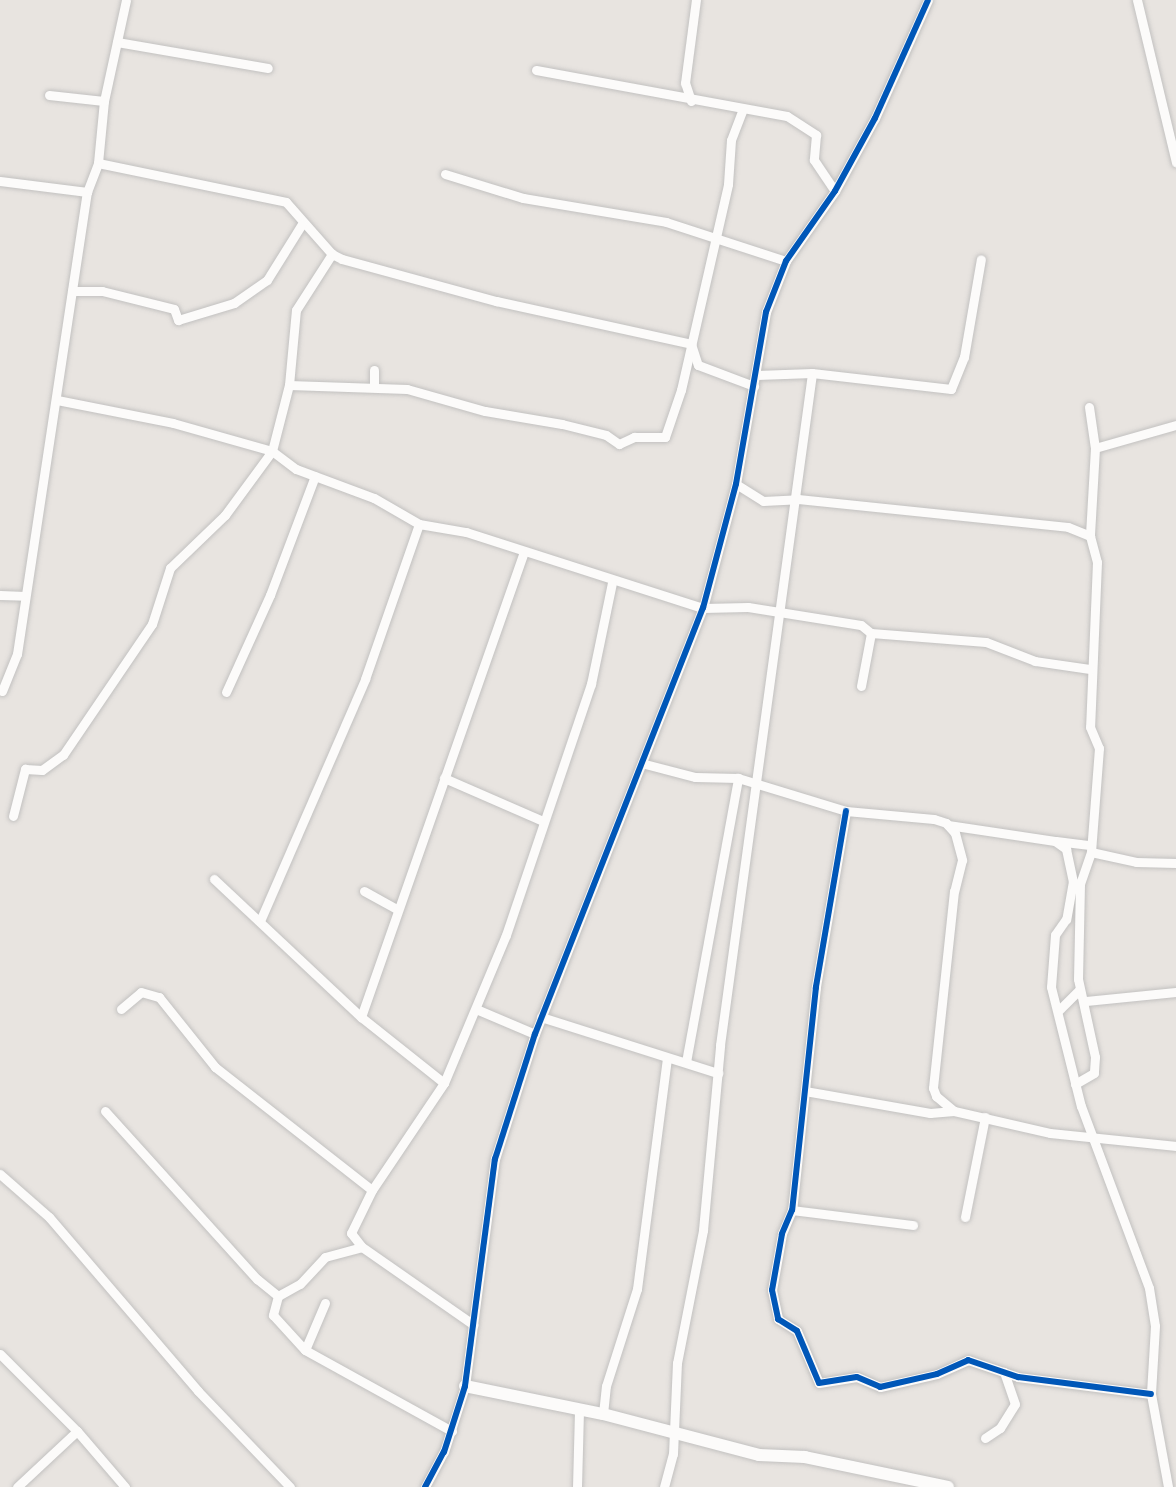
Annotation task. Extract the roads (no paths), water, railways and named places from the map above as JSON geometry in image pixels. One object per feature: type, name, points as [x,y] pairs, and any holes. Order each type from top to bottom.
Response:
[{"type":"street","points":[[2,691],[17,654],[87,192],[98,164],[104,100],[126,0]]},
{"type":"street","points":[[691,101],[685,83],[696,0]]},
{"type":"street","points":[[425,1487],[452,1431],[465,1386],[495,1159],[541,1017],[645,764],[703,609],[736,484],[757,375],[766,312],[786,261],[836,191],[928,0]]},
{"type":"street","points":[[1137,0],[1176,162]]},
{"type":"street","points":[[117,42],[268,68]]},
{"type":"street","points":[[536,70],[691,101],[787,116],[816,135],[814,160],[836,191]]},
{"type":"street","points":[[49,95],[104,100]]},
{"type":"street","points":[[289,385],[374,385],[562,424],[606,435],[619,444],[634,437],[665,437],[691,344],[713,239],[728,184],[731,140],[743,109]]},
{"type":"street","points":[[98,164],[278,200],[292,206],[302,224],[332,254],[496,301],[691,344]]},
{"type":"street","points":[[445,174],[523,198],[666,222],[786,261]]},
{"type":"street","points":[[0,181],[87,192]]},
{"type":"street","points":[[72,291],[102,291],[174,309],[178,320],[234,303],[267,280],[302,224]]},
{"type":"street","points":[[13,816],[25,768],[42,770],[63,755],[152,624],[170,568],[225,515],[273,451],[289,385],[296,310],[332,254]]},
{"type":"street","points":[[757,375],[812,373],[951,389],[964,357],[981,259]]},
{"type":"street","points":[[691,344],[698,365],[754,386]]},
{"type":"street","points":[[374,370],[374,385]]},
{"type":"street","points":[[664,1487],[674,1434],[677,1363],[703,1230],[718,1073],[798,500],[812,373]]},
{"type":"street","points":[[57,400],[173,423],[273,451],[315,476],[374,498],[418,524],[466,532],[612,583],[703,609],[748,607],[861,625],[871,633],[986,642],[1035,661],[1090,669]]},
{"type":"street","points":[[1075,1084],[1094,1073],[1086,1001],[1079,990],[1080,884],[1091,848],[1099,748],[1090,727],[1090,669],[1097,562],[1090,536],[1095,448],[1089,407]]},
{"type":"street","points":[[1095,448],[1176,425]]},
{"type":"street","points":[[226,692],[270,595],[315,476]]},
{"type":"street","points":[[736,484],[763,501],[798,500],[1068,527],[1090,536]]},
{"type":"street","points":[[261,921],[365,679],[418,524]]},
{"type":"street","points":[[361,1017],[396,909],[524,552]]},
{"type":"street","points":[[474,1326],[362,1247],[351,1233],[372,1190],[444,1083],[476,1009],[591,684],[612,583]]},
{"type":"street","points":[[0,595],[25,596]]},
{"type":"street","points":[[861,686],[871,633]]},
{"type":"street","points":[[645,764],[695,777],[738,778],[846,811],[934,819],[948,825],[1091,848],[1136,862],[1176,863]]},
{"type":"street","points":[[444,778],[543,821]]},
{"type":"street","points":[[686,1062],[738,778]]},
{"type":"street","points":[[846,811],[821,951],[792,1210],[782,1234],[770,1299],[778,1319],[797,1331],[819,1383],[857,1377],[880,1387],[937,1374],[968,1360],[1004,1372],[1138,1396],[1151,1394]]},
{"type":"street","points":[[948,825],[955,832],[962,860],[954,891],[933,1088],[936,1096],[954,1111]]},
{"type":"street","points":[[1055,841],[1066,849],[1073,880],[1052,956],[1051,987],[1059,1010],[1075,1084],[1149,1288],[1155,1326],[1151,1394],[1168,1487]]},
{"type":"street","points":[[214,879],[361,1017],[444,1083]]},
{"type":"street","points":[[364,891],[396,909]]},
{"type":"street","points":[[1059,1010],[1079,990]]},
{"type":"street","points":[[121,1009],[141,992],[159,997],[215,1067],[372,1190]]},
{"type":"street","points":[[1086,1001],[1176,992]]},
{"type":"street","points":[[476,1009],[535,1034]]},
{"type":"street","points":[[541,1017],[718,1073]]},
{"type":"street","points":[[603,1414],[606,1386],[637,1289],[667,1058]]},
{"type":"street","points":[[805,1091],[930,1113],[954,1111],[1050,1133],[1092,1134],[1176,1146]]},
{"type":"street","points":[[105,1111],[257,1279],[278,1296]]},
{"type":"street","points":[[965,1217],[985,1117]]},
{"type":"street","points":[[0,1174],[49,1217],[198,1391],[290,1487]]},
{"type":"street","points":[[792,1210],[913,1225]]},
{"type":"street","points":[[362,1247],[325,1257],[300,1284],[278,1296],[273,1315],[304,1350],[452,1431]]},
{"type":"street","points":[[304,1350],[325,1303]]},
{"type":"street","points":[[0,1354],[77,1431],[124,1487]]},
{"type":"street","points":[[985,1438],[1000,1428],[1015,1404],[1004,1372]]},
{"type":"street","points":[[465,1386],[603,1414],[759,1455],[805,1457],[948,1487]]},
{"type":"street","points":[[577,1487],[579,1409]]},
{"type":"street","points":[[17,1487],[77,1431]]}]
